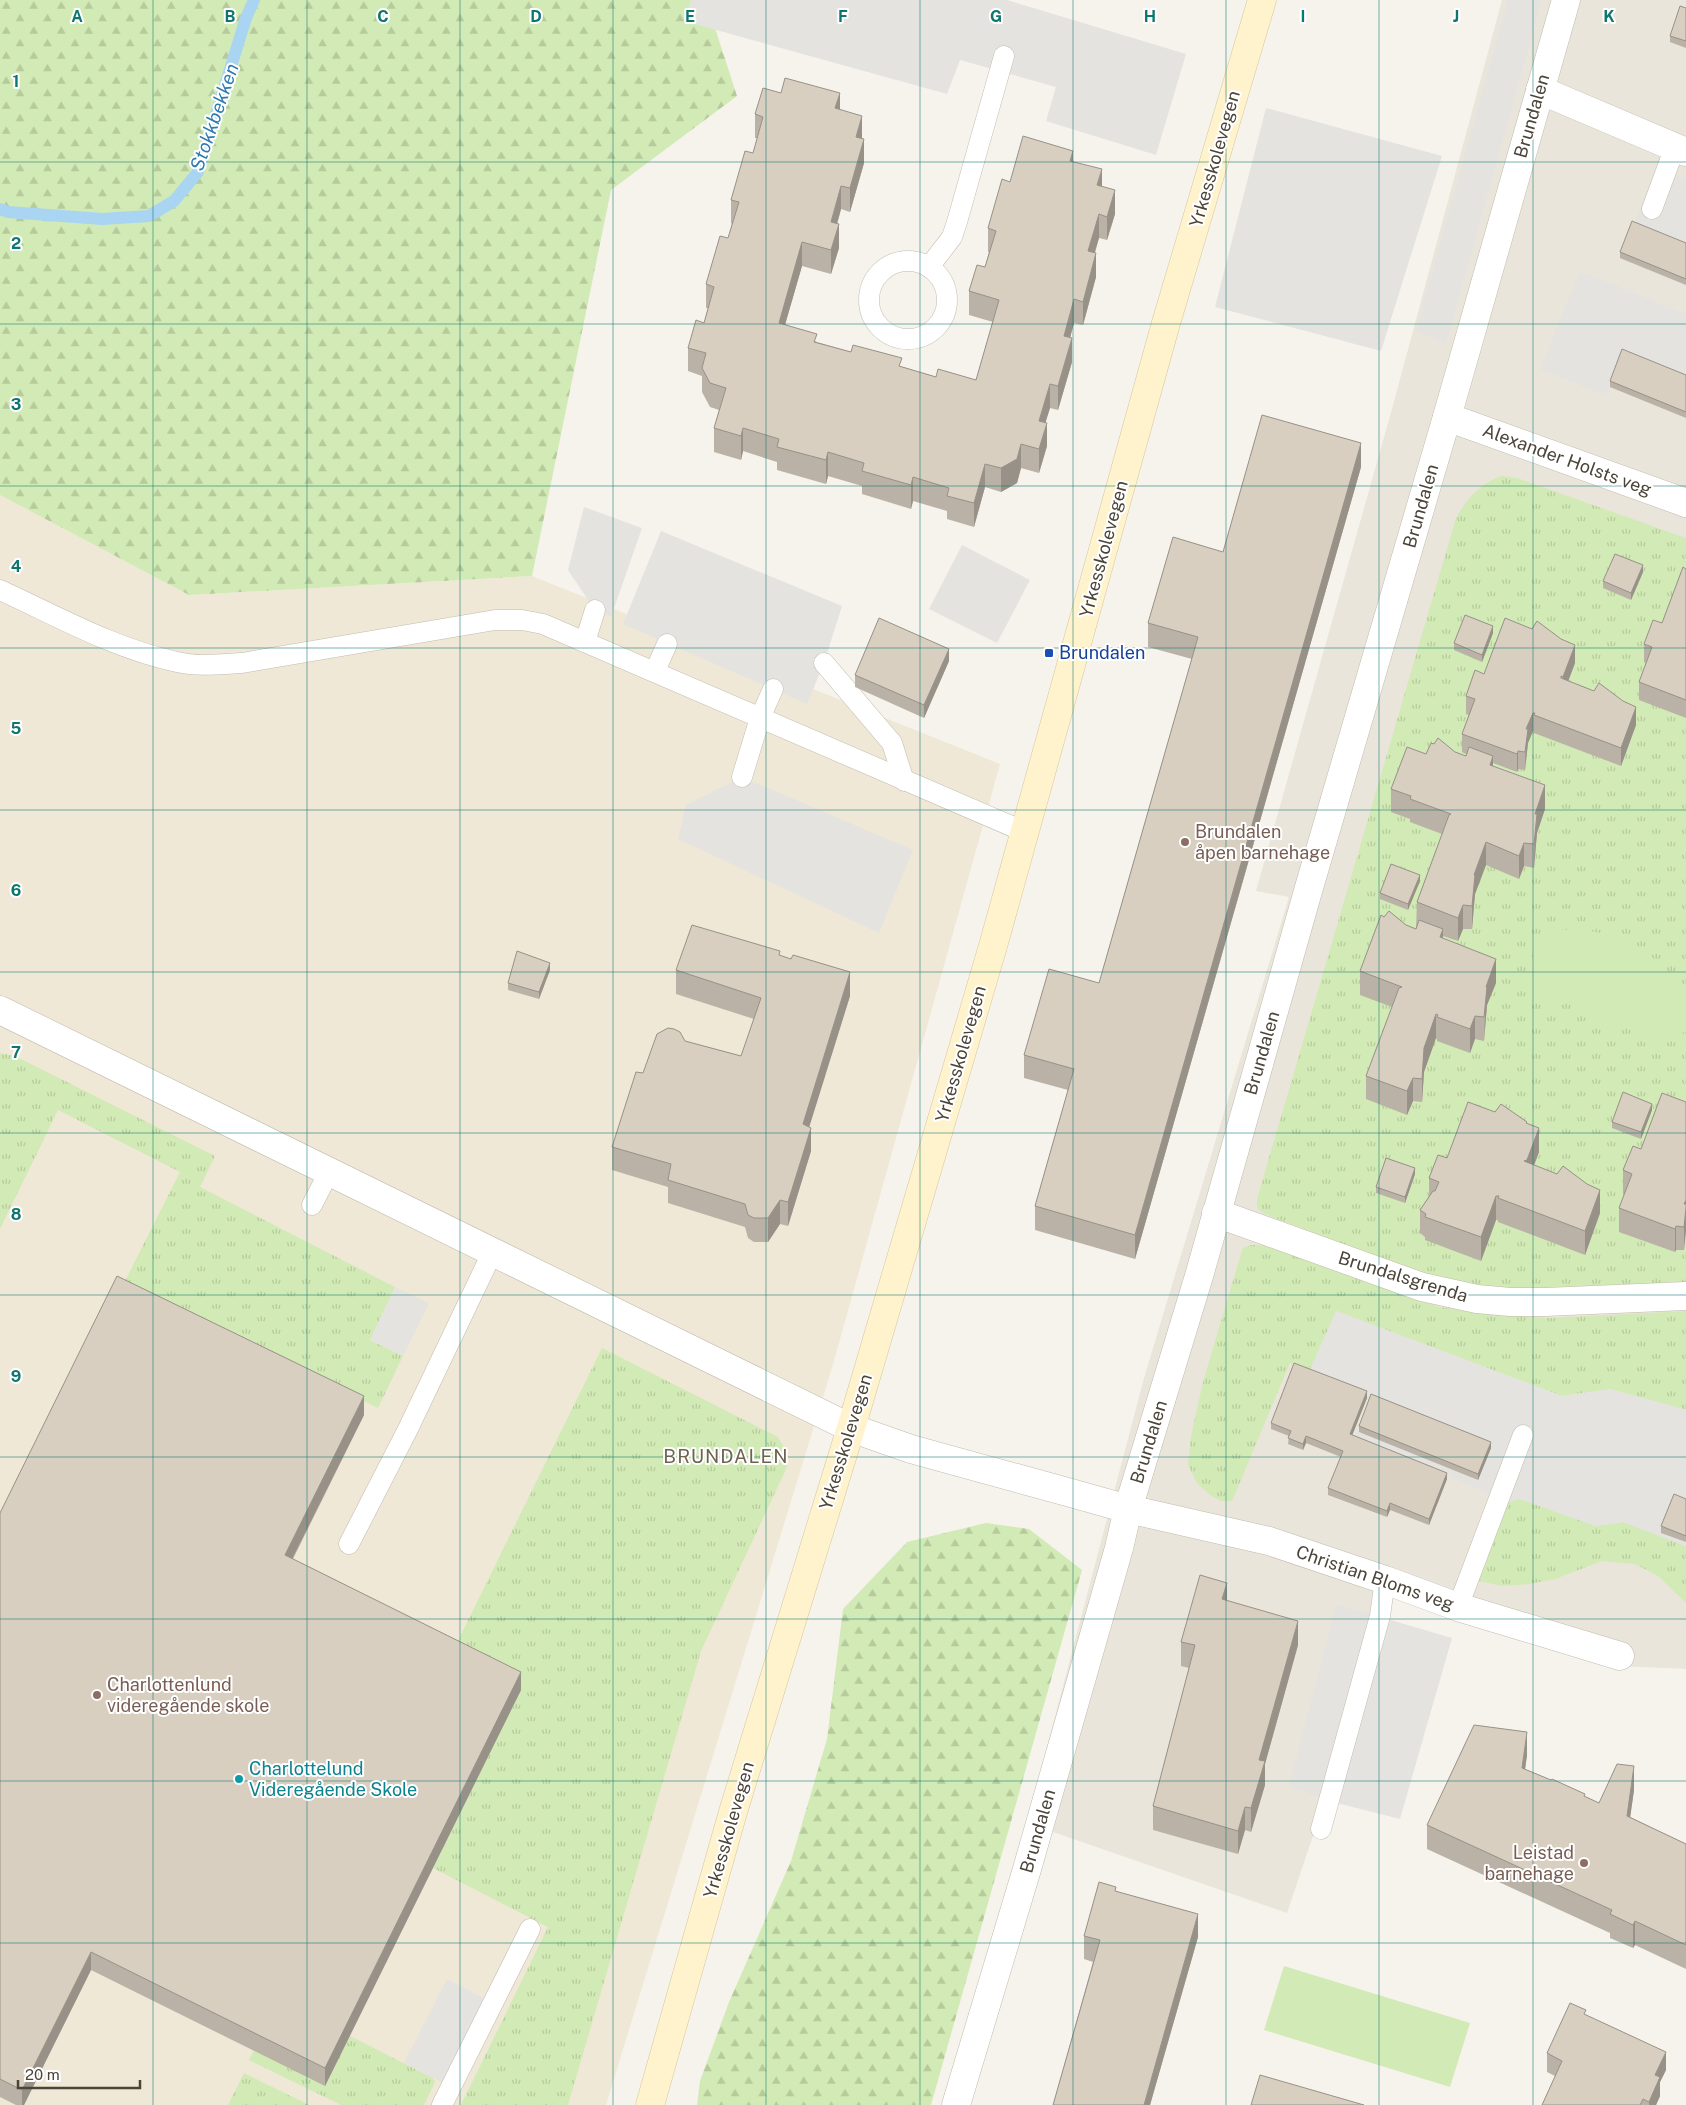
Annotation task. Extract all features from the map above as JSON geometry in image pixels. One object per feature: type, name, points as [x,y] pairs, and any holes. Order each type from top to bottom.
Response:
[{"type":"street","name":"Yrkesskolevegen","points":[[650,2105],[733,1812],[851,1428],[1025,832],[1166,322],[1262,0]]},
{"type":"street","name":"Brundalen","points":[[956,2105],[1027,1869],[1119,1548],[1128,1509],[1216,1213],[1566,0]]},
{"type":"street","points":[[1540,90],[1681,149]]},
{"type":"street","name":"Alexander Holsts veg","points":[[1447,417],[1686,503]]},
{"type":"street","name":"Christian Bloms veg","points":[[0,1010],[851,1428],[911,1449],[1128,1509],[1270,1541],[1458,1607],[1620,1656]]},
{"type":"street","name":"Brundalsgrenda","points":[[1216,1213],[1422,1287],[1477,1299],[1510,1302],[1545,1302],[1686,1296]]},
{"type":"lane","points":[[929,267],[952,237],[1004,56]]},
{"type":"lane","points":[[1652,209],[1681,149]]},
{"type":"lane","points":[[0,590],[131,650],[186,663],[208,665],[242,663],[495,620],[522,620],[543,624],[1025,832]]},
{"type":"lane","points":[[585,642],[596,610]]},
{"type":"lane","points":[[655,671],[667,644]]},
{"type":"lane","points":[[824,663],[892,743],[904,781]]},
{"type":"lane","points":[[742,777],[760,718],[773,689]]},
{"type":"lane","points":[[312,1205],[329,1172]]},
{"type":"lane","points":[[349,1544],[408,1429],[492,1253]]},
{"type":"lane","points":[[1458,1607],[1523,1435]]},
{"type":"lane","points":[[1321,1829],[1380,1616],[1385,1580]]},
{"type":"lane","points":[[442,2105],[530,1929]]},
{"type":"shaded area","points":[[691,0],[1007,0],[1186,54],[1156,155],[1046,121],[1056,87],[960,60],[947,94],[684,21]]},
{"type":"shaded area","points":[[1502,0],[1686,0],[1686,1669],[1619,1666],[1394,1596],[1287,1913],[1027,1823],[1144,1378],[1289,897],[1256,891],[1392,409]]},
{"type":"shaded area","points":[[1508,0],[1542,0],[1446,344],[1416,330]]},
{"type":"shaded area","points":[[1266,108],[1442,156],[1381,351],[1215,307]]},
{"type":"shaded area","points":[[1657,167],[1686,179],[1686,286],[1620,259]]},
{"type":"shaded area","points":[[1580,271],[1686,314],[1686,417],[1611,387],[1607,396],[1540,369]]},
{"type":"shaded area","points":[[0,495],[189,595],[532,576],[1000,764],[834,1361],[606,2105],[0,2105]]},
{"type":"shaded area","points":[[584,507],[642,528],[611,617],[595,610],[568,570]]},
{"type":"shaded area","points":[[661,531],[842,606],[824,663],[807,704],[623,624]]},
{"type":"shaded area","points":[[962,545],[1030,580],[997,643],[929,609]]},
{"type":"shaded area","points":[[742,777],[913,850],[879,933],[678,839],[686,805]]},
{"type":"shaded area","points":[[395,1287],[429,1303],[403,1356],[370,1340]]},
{"type":"shaded area","points":[[1336,1311],[1562,1396],[1610,1389],[1686,1410],[1686,1546],[1623,1522],[1596,1526],[1520,1499],[1508,1502],[1355,1435],[1372,1398],[1310,1370]]},
{"type":"shaded area","points":[[1336,1604],[1452,1638],[1400,1819],[1329,1801],[1289,1786]]},
{"type":"shaded area","points":[[447,1979],[493,2003],[451,2087],[404,2063]]},
{"type":"green space","points":[[0,0],[706,0],[737,96],[611,190],[532,576],[189,595],[0,495]]},
{"type":"green space","points":[[1501,476],[1517,478],[1686,538],[1686,1283],[1541,1289],[1512,1288],[1455,1281],[1418,1271],[1265,1214],[1257,1208],[1257,1199],[1456,518],[1474,493]]},
{"type":"green space","points":[[1576,929],[1622,938],[1644,951],[1662,966],[1678,984],[1686,1001],[1686,1032],[1654,1034],[1638,1032],[1609,1022],[1568,998],[1546,1000],[1537,997],[1531,992],[1527,986],[1526,977],[1533,956],[1529,938],[1554,931]]},
{"type":"green space","points":[[0,1053],[15,1056],[215,1156],[200,1187],[395,1287],[370,1340],[403,1356],[378,1408],[124,1283],[180,1172],[58,1110],[0,1229]]},
{"type":"green space","points":[[1251,1245],[1265,1245],[1440,1307],[1485,1314],[1549,1318],[1686,1311],[1686,1410],[1610,1389],[1562,1396],[1336,1311],[1310,1370],[1290,1363],[1232,1501],[1221,1501],[1210,1495],[1197,1483],[1188,1465],[1191,1436],[1203,1382],[1237,1267],[1243,1248]]},
{"type":"green space","points":[[602,1348],[778,1437],[788,1455],[787,1467],[701,1651],[568,2105],[461,2105],[548,1927],[433,1868],[521,1690],[451,1655]]},
{"type":"green space","points":[[1520,1499],[1596,1526],[1623,1522],[1686,1546],[1686,1603],[1658,1576],[1635,1564],[1602,1561],[1555,1579],[1529,1584],[1502,1586],[1479,1581],[1508,1502]]},
{"type":"green space","points":[[986,1523],[1029,1529],[1082,1570],[931,2105],[697,2105],[700,2081],[729,2002],[791,1861],[827,1739],[843,1609],[907,1542]]},
{"type":"green space","points":[[1284,1966],[1470,2023],[1450,2087],[1264,2030]]},
{"type":"green space","points":[[350,2036],[433,2078],[435,2082],[424,2105],[341,2105],[249,2060],[254,2050]]},
{"type":"green space","points":[[244,2073],[309,2105],[228,2105]]},
{"type":"building","points":[[1680,6],[1686,8],[1686,41],[1670,36]]},
{"type":"building","points":[[785,78],[840,93],[835,108],[862,116],[856,137],[864,139],[850,188],[841,186],[831,222],[839,224],[831,250],[802,242],[779,323],[817,334],[814,342],[851,352],[853,345],[902,358],[899,366],[936,377],[938,369],[976,380],[999,300],[969,291],[977,265],[985,267],[996,231],[988,228],[1002,179],[1010,182],[1023,136],[1073,151],[1070,161],[1102,169],[1097,185],[1115,190],[1107,217],[1099,214],[1088,251],[1096,253],[1083,302],[1074,299],[1064,336],[1072,338],[1058,386],[1050,384],[1039,421],[1047,423],[1039,449],[1021,444],[1017,459],[1001,468],[985,464],[974,503],[947,496],[949,488],[913,477],[911,485],[862,471],[864,463],[828,452],[826,460],[777,447],[779,439],[743,428],[741,436],[714,428],[726,388],[710,383],[702,368],[706,353],[688,348],[696,320],[704,323],[714,287],[706,284],[720,236],[728,238],[739,202],[731,200],[745,151],[753,153],[763,117],[755,114],[763,88],[781,93]]},
{"type":"building","points":[[1632,221],[1686,243],[1686,279],[1620,252]]},
{"type":"building","points":[[1622,349],[1686,375],[1686,412],[1610,381]]},
{"type":"building","points":[[1262,415],[1361,443],[1135,1235],[1035,1206],[1074,1069],[1024,1055],[1049,969],[1099,983],[1198,637],[1148,623],[1173,537],[1223,552]]},
{"type":"building","points":[[1615,554],[1643,565],[1631,593],[1603,581]]},
{"type":"building","points":[[1683,567],[1686,569],[1686,700],[1639,682],[1652,647],[1644,644],[1653,620],[1662,623]]},
{"type":"building","points":[[1465,615],[1493,626],[1482,655],[1454,643]]},
{"type":"building","points":[[879,618],[949,649],[924,705],[855,675]]},
{"type":"building","points":[[1505,618],[1532,629],[1537,621],[1561,639],[1575,645],[1561,678],[1594,691],[1599,683],[1623,701],[1636,707],[1621,748],[1534,715],[1535,713],[1533,713],[1526,729],[1528,729],[1525,752],[1518,751],[1517,754],[1462,734],[1475,699],[1466,696],[1475,670],[1484,674]]},
{"type":"building","points":[[1438,738],[1455,752],[1466,756],[1469,747],[1493,756],[1490,765],[1545,785],[1535,814],[1537,814],[1534,844],[1524,843],[1519,856],[1486,842],[1474,875],[1472,906],[1463,905],[1458,918],[1417,902],[1449,815],[1451,814],[1410,799],[1411,796],[1391,789],[1407,747],[1426,754],[1431,743],[1434,744]]},
{"type":"building","points":[[1391,864],[1420,875],[1408,904],[1380,893]]},
{"type":"building","points":[[1389,911],[1406,925],[1416,929],[1419,920],[1443,929],[1440,937],[1496,959],[1486,987],[1484,1017],[1475,1016],[1470,1029],[1437,1017],[1438,1015],[1436,1014],[1424,1048],[1422,1079],[1413,1078],[1407,1091],[1366,1076],[1399,988],[1402,987],[1360,971],[1381,915],[1384,917]]},
{"type":"building","points":[[692,925],[780,951],[779,955],[791,959],[793,955],[850,972],[803,1124],[811,1128],[788,1202],[780,1200],[768,1218],[754,1218],[748,1215],[745,1204],[668,1180],[671,1164],[612,1147],[636,1072],[643,1073],[657,1034],[668,1028],[674,1029],[680,1032],[685,1041],[741,1056],[761,998],[676,970]]},
{"type":"building","points":[[517,951],[550,963],[539,992],[508,983]]},
{"type":"building","points":[[1623,1092],[1652,1104],[1641,1132],[1612,1122]]},
{"type":"building","points":[[1662,1093],[1686,1102],[1686,1200],[1684,1204],[1686,1204],[1686,1208],[1684,1227],[1676,1226],[1675,1229],[1619,1208],[1632,1174],[1623,1170],[1633,1146],[1641,1149]]},
{"type":"building","points":[[1468,1102],[1495,1112],[1501,1104],[1526,1123],[1539,1128],[1527,1160],[1524,1161],[1557,1174],[1563,1166],[1587,1184],[1600,1190],[1585,1231],[1498,1198],[1499,1196],[1496,1196],[1481,1237],[1425,1217],[1426,1214],[1420,1210],[1433,1191],[1435,1191],[1439,1182],[1429,1178],[1438,1155],[1447,1158]]},
{"type":"building","points":[[1386,1158],[1415,1168],[1405,1197],[1376,1187]]},
{"type":"building","name":"Charlottelund Videregående Skole","points":[[117,1276],[364,1396],[285,1555],[521,1672],[325,2068],[91,1952],[22,2090],[0,2079],[0,1513]]},
{"type":"building","points":[[1294,1363],[1367,1391],[1350,1434],[1447,1473],[1429,1519],[1390,1503],[1387,1511],[1328,1488],[1343,1451],[1306,1436],[1303,1444],[1288,1438],[1291,1431],[1271,1423]]},
{"type":"building","points":[[1371,1394],[1491,1442],[1478,1474],[1359,1426]]},
{"type":"building","points":[[1674,1494],[1686,1499],[1686,1536],[1661,1526]]},
{"type":"building","points":[[1200,1575],[1227,1583],[1222,1599],[1298,1621],[1259,1760],[1265,1761],[1251,1808],[1245,1807],[1238,1831],[1153,1806],[1195,1645],[1181,1642]]},
{"type":"building","points":[[1474,1725],[1527,1732],[1522,1768],[1585,1794],[1584,1796],[1599,1803],[1617,1764],[1634,1766],[1627,1816],[1686,1844],[1686,1945],[1635,1921],[1633,1925],[1610,1914],[1612,1910],[1427,1825]]},
{"type":"building","points":[[1099,1882],[1116,1887],[1115,1891],[1198,1914],[1144,2105],[1053,2105],[1100,1940],[1084,1936]]},
{"type":"building","points":[[1570,2003],[1586,2010],[1584,2014],[1666,2052],[1655,2075],[1660,2077],[1649,2102],[1643,2099],[1640,2105],[1542,2105],[1562,2061],[1547,2053]]},
{"type":"building","points":[[1260,2075],[1364,2105],[1251,2105]]},
{"type":"waterway","name":"Stokkbekken","points":[[0,209],[8,212],[102,219],[149,216],[174,201],[198,172],[246,18],[254,0]]},
{"type":"place","name":"Brundalen","points":[[1049,653]]},
{"type":"place","name":"Brundalen åpen barnehage","points":[[1185,842]]},
{"type":"place","name":"Charlottenlund videregående skole","points":[[97,1695]]},
{"type":"place","name":"Charlottelund Videregående Skole","points":[[239,1779]]},
{"type":"place","name":"Leistad barnehage","points":[[1584,1863]]},
{"type":"district","name":"BRUNDALEN","points":[[726,1456]]}]
